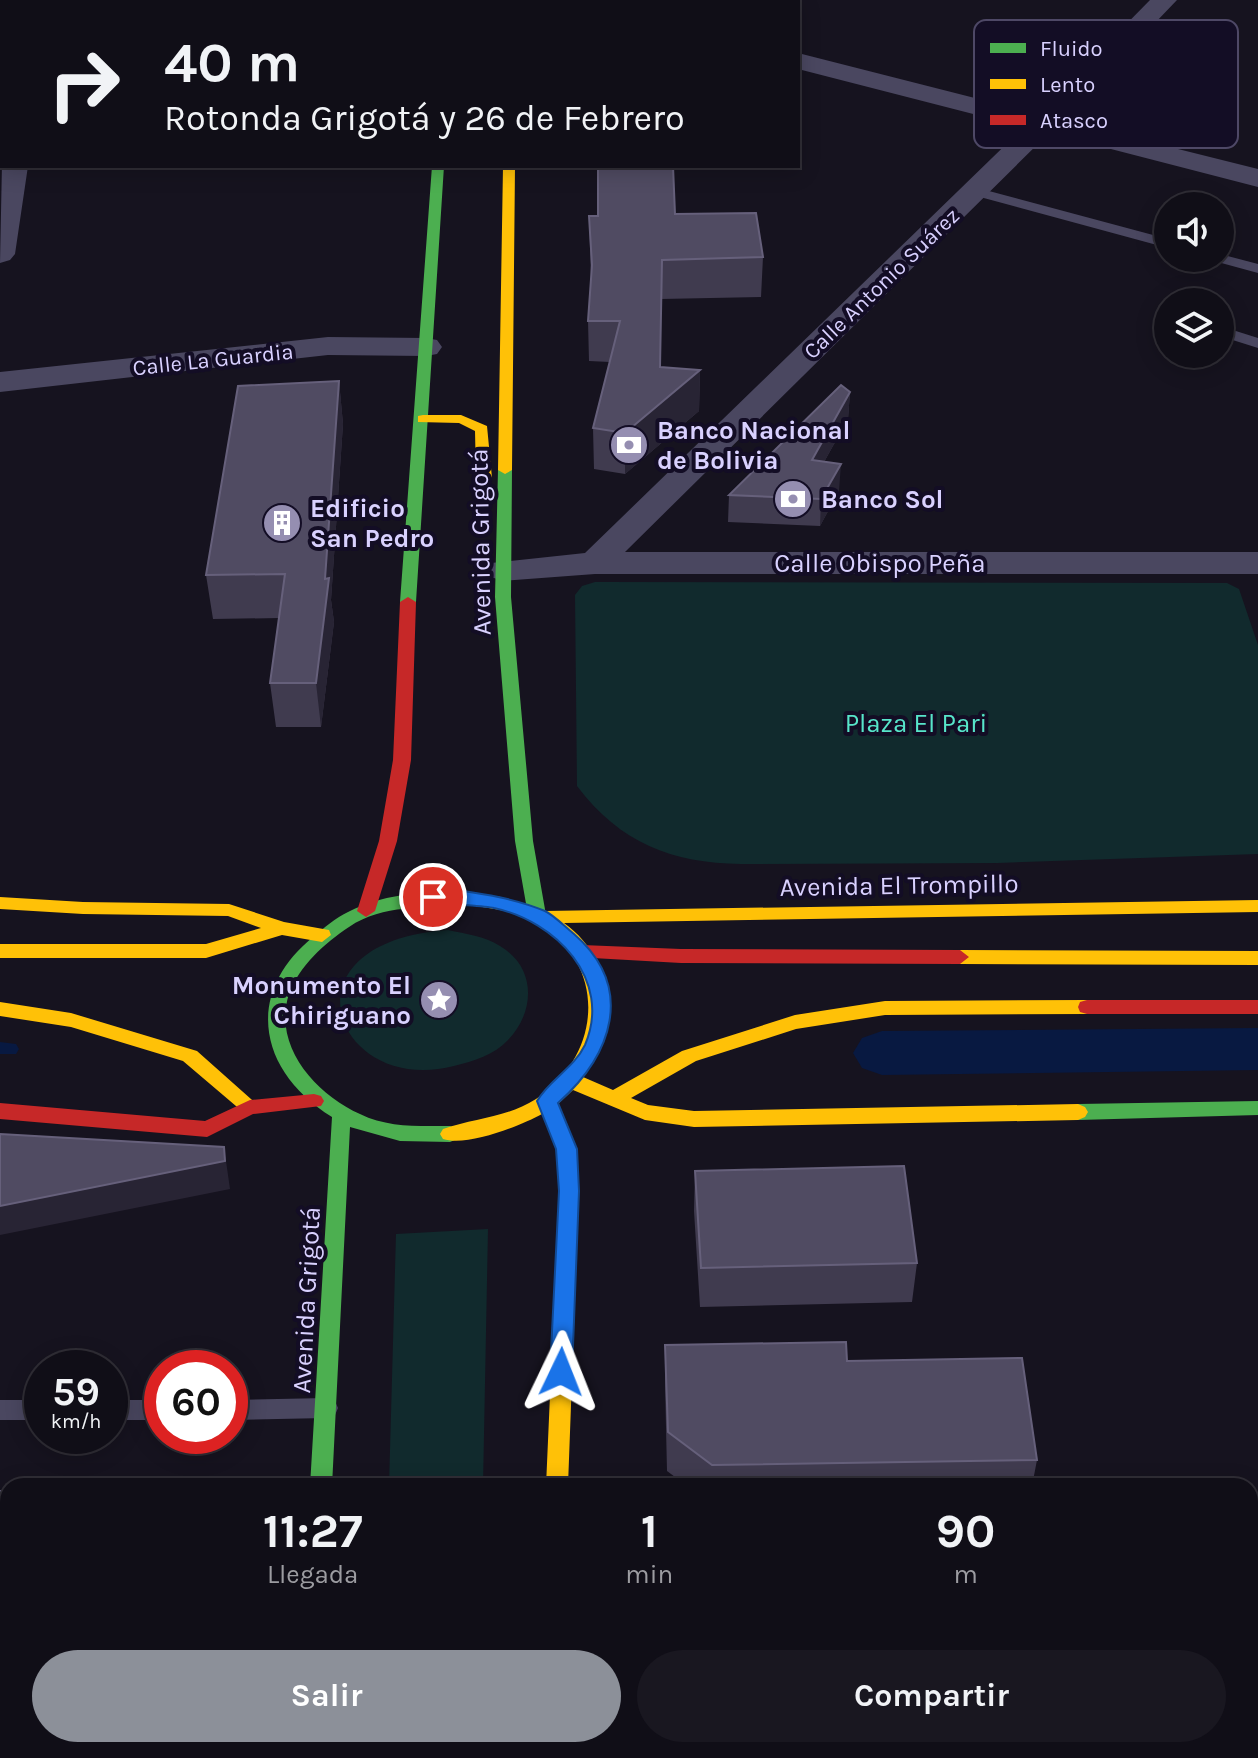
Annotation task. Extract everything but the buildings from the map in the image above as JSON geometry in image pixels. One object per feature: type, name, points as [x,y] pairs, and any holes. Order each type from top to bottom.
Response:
[{"type":"main road","points":[[366,911],[388,841],[402,760],[410,565],[423,419],[438,168]]},
{"type":"main road","name":"Avenida Grigotá","points":[[509,168],[503,584],[524,841],[539,916]]},
{"type":"main road","points":[[423,419],[457,418],[472,421],[482,429],[488,561],[503,584]]},
{"type":"main road","points":[[455,896],[497,902],[539,916],[582,952],[593,970],[602,1012],[594,1047],[570,1080],[547,1101],[517,1117],[483,1129],[446,1135],[409,1135],[374,1129],[341,1118],[314,1101],[292,1078],[277,1049],[273,1025],[276,1001],[286,977],[301,955],[322,935],[366,911],[411,899],[455,896]]},
{"type":"main road","points":[[0,903],[138,910],[229,910],[282,928],[322,935]]},
{"type":"main road","name":"Avenida El Trompillo","points":[[539,916],[1258,906]]},
{"type":"main road","points":[[0,951],[206,951],[282,928]]},
{"type":"main road","points":[[582,952],[681,956],[1258,958]]},
{"type":"main road","points":[[615,1098],[689,1056],[795,1022],[885,1008],[1258,1007]]},
{"type":"main road","points":[[0,1009],[71,1020],[190,1056],[250,1107]]},
{"type":"main road","points":[[570,1080],[645,1112],[694,1119],[1258,1108]]},
{"type":"main road","points":[[0,1111],[207,1129],[250,1107],[314,1101]]},
{"type":"main road","points":[[547,1101],[567,1149],[569,1191],[557,1478]]},
{"type":"main road","name":"Avenida Grigotá","points":[[322,1478],[341,1118]]},
{"type":"street","name":"Calle Antonio Suárez","points":[[1144,20],[1164,0]]},
{"type":"street","points":[[800,61],[974,104]]},
{"type":"street","name":"Calle Antonio Suárez","points":[[595,563],[1018,148]]},
{"type":"street","points":[[1144,148],[1258,178]]},
{"type":"street","points":[[0,254],[14,168]]},
{"type":"street","name":"Calle La Guardia","points":[[0,382],[328,346],[426,347]]},
{"type":"street","name":"Calle Obispo Peña","points":[[503,584],[595,563],[1256,567]]},
{"type":"lane","points":[[974,191],[1154,240]]},
{"type":"lane","points":[[1234,262],[1258,269]]},
{"type":"lane","points":[[1234,335],[1258,343]]},
{"type":"lane","points":[[248,1410],[326,1408]]},
{"type":"lane","points":[[0,1410],[24,1410]]},
{"type":"green space","name":"Plaza El Pari","points":[[595,582],[1227,583],[1239,589],[1258,645],[1258,854],[997,863],[741,864],[692,859],[649,846],[611,822],[577,786],[575,595],[582,586]]},
{"type":"green space","points":[[448,930],[494,943],[512,955],[521,966],[528,991],[527,1004],[517,1029],[490,1054],[454,1066],[412,1070],[379,1060],[354,1040],[342,1014],[342,986],[359,961],[394,941]]},
{"type":"green space","points":[[488,1229],[483,1478],[389,1478],[396,1234]]},
{"type":"waterway","points":[[0,1048],[10,1049]]},
{"type":"waterway","points":[[882,1053],[1258,1049]]},
{"type":"traffic: fast","points":[[408,602],[438,168]]},
{"type":"traffic: fast","points":[[505,470],[503,597],[524,841],[537,915]]},
{"type":"traffic: fast","points":[[450,1134],[400,1134],[355,1121],[317,1098],[290,1068],[277,1032],[279,995],[300,957],[343,922],[383,906],[455,896]]},
{"type":"traffic: fast","points":[[1078,1112],[1258,1108]]},
{"type":"traffic: fast","points":[[321,1478],[341,1118]]},
{"type":"traffic: slow","points":[[505,470],[509,168]]},
{"type":"traffic: slow","points":[[423,419],[461,419],[482,429],[484,478]]},
{"type":"traffic: slow","points":[[450,1134],[481,1129],[512,1119],[554,1096],[582,1064],[598,1019],[598,996],[592,973],[582,952],[566,933],[523,909],[455,896]]},
{"type":"traffic: slow","points":[[0,903],[83,908],[229,910],[282,928],[322,935]]},
{"type":"traffic: slow","points":[[542,917],[1258,906]]},
{"type":"traffic: slow","points":[[0,951],[206,951],[282,928]]},
{"type":"traffic: slow","points":[[960,957],[1258,958]]},
{"type":"traffic: slow","points":[[615,1098],[689,1056],[795,1022],[885,1008],[1087,1007]]},
{"type":"traffic: slow","points":[[0,1009],[71,1020],[190,1056],[250,1107]]},
{"type":"traffic: slow","points":[[570,1080],[645,1112],[694,1119],[1078,1112]]},
{"type":"traffic: slow","points":[[547,1101],[567,1149],[569,1191],[557,1478]]},
{"type":"traffic: jam","points":[[366,911],[388,841],[402,760],[408,602]]},
{"type":"traffic: jam","points":[[582,952],[681,956],[960,957]]},
{"type":"traffic: jam","points":[[1087,1007],[1258,1007]]},
{"type":"traffic: jam","points":[[0,1111],[207,1129],[250,1107],[314,1101]]},
{"type":"place","name":"Banco Nacional de Bolivia","points":[[629,445]]},
{"type":"place","name":"Banco Sol","points":[[793,499]]},
{"type":"place","name":"Edificio San Pedro","points":[[282,523]]},
{"type":"place","name":"Monumento El Chiriguano","points":[[439,1000]]},
{"type":"route","points":[[433,897],[455,896],[497,902],[542,917],[582,952],[593,970],[600,991],[602,1012],[594,1047],[570,1080],[547,1101],[567,1149],[569,1191],[561,1372]]}]
